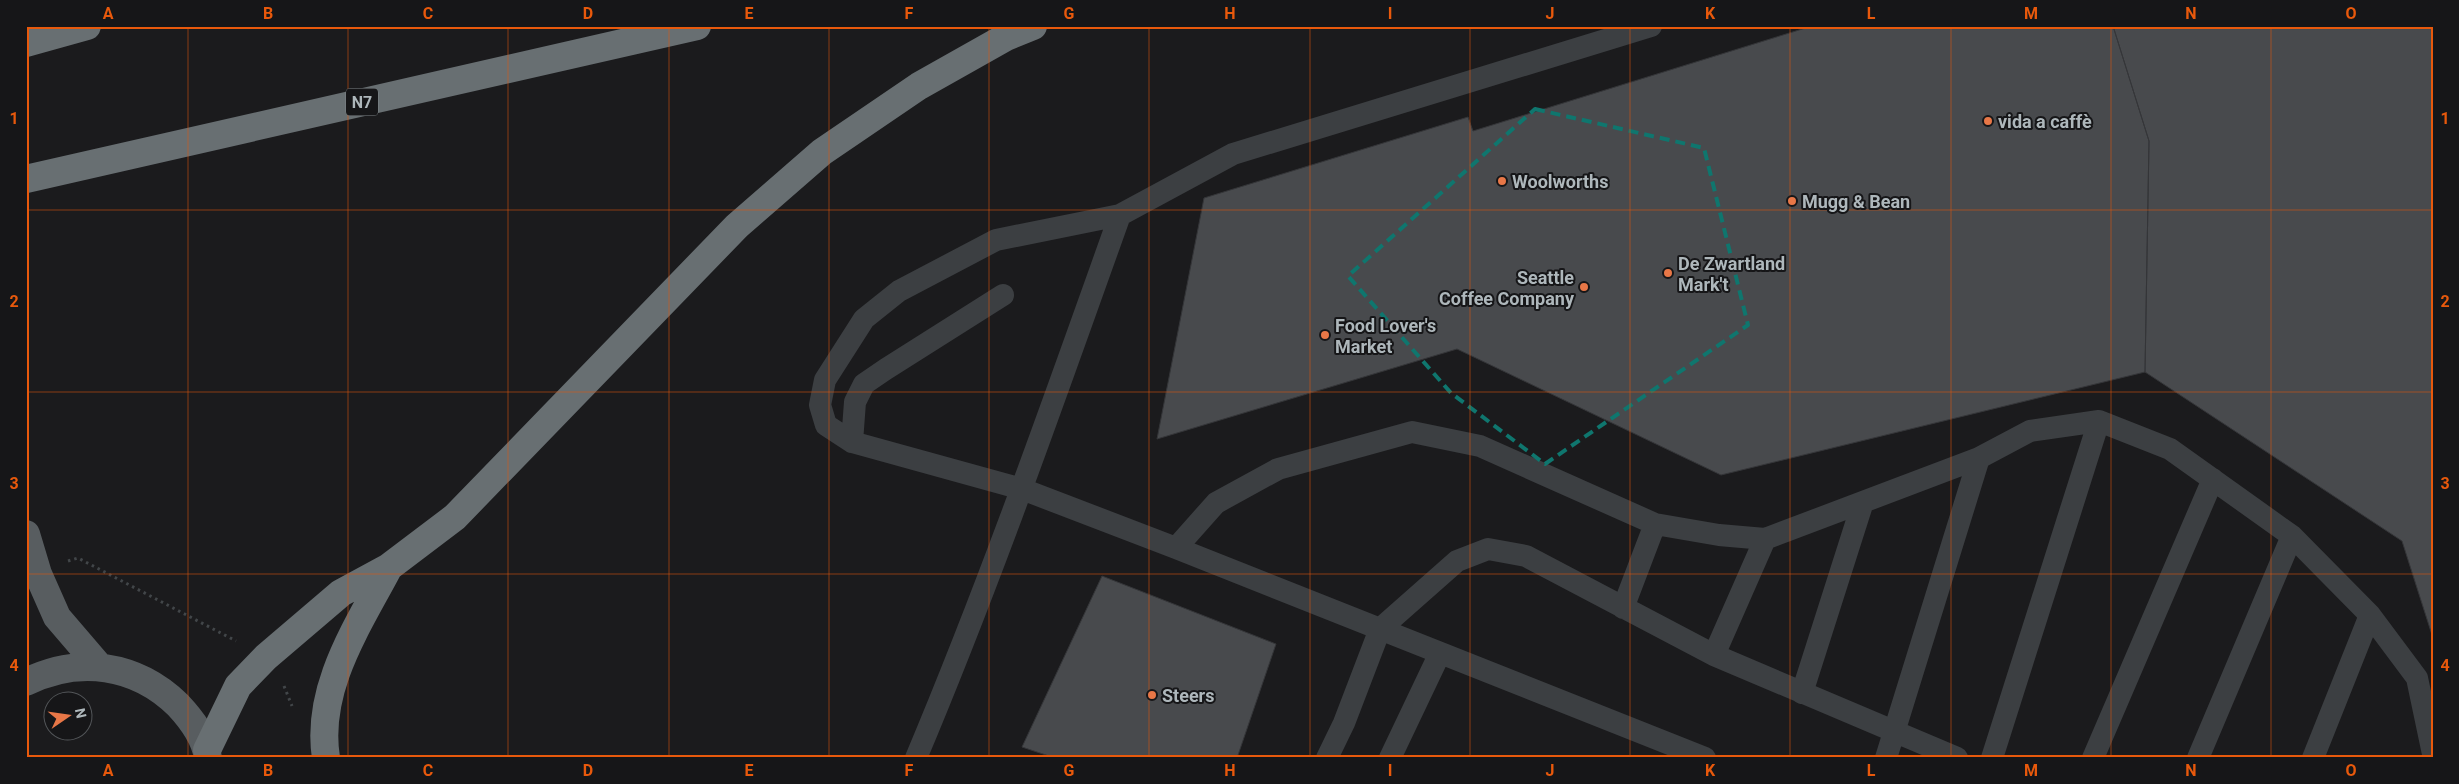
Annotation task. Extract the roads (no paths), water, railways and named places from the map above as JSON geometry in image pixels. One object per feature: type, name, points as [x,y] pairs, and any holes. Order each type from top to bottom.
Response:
[{"type":"highway","points":[[26,44],[86,26]]},
{"type":"highway","name":"N7","points":[[26,178],[697,26]]},
{"type":"highway","points":[[207,754],[238,686],[266,657],[341,593],[389,567],[455,517],[737,226],[822,152],[919,86],[1006,37],[1033,26]]},
{"type":"highway","points":[[326,758],[326,702],[344,653],[389,567]]},
{"type":"main road","points":[[26,44],[28,26]]},
{"type":"main road","points":[[26,534],[38,574],[58,617],[99,666]]},
{"type":"main road","points":[[26,682],[45,673],[71,666],[99,666],[134,676],[151,684],[193,720],[207,754]]},
{"type":"lane","points":[[1651,26],[1233,154],[1120,215],[996,240],[899,290],[864,319],[825,380],[820,404],[826,425],[852,442],[1022,489],[1380,628],[1705,758]]},
{"type":"lane","points":[[916,758],[947,685],[1022,489],[1120,215]]},
{"type":"lane","points":[[852,442],[855,402],[864,384],[1003,296]]},
{"type":"lane","points":[[1176,548],[1216,504],[1278,469],[1412,432],[1480,446],[1656,524],[1720,535],[1765,540],[1862,505],[1979,458],[2030,431],[2099,422],[2170,449],[2292,536],[2370,615],[2417,678],[2433,754]]},
{"type":"lane","points":[[1992,758],[2099,422]]},
{"type":"lane","points":[[1886,758],[1979,458]]},
{"type":"lane","points":[[2094,758],[2213,479]]},
{"type":"lane","points":[[1802,693],[1862,505]]},
{"type":"lane","points":[[1623,608],[1656,524]]},
{"type":"lane","points":[[2198,758],[2292,536]]},
{"type":"lane","points":[[1714,655],[1765,540]]},
{"type":"lane","points":[[1327,758],[1344,723],[1380,628],[1457,561],[1488,549],[1526,556],[1714,655],[1957,758]]},
{"type":"lane","points":[[2313,758],[2370,615]]},
{"type":"lane","points":[[1390,758],[1440,653]]},
{"type":"place","name":"vida a caffè","points":[[1988,121]]},
{"type":"place","name":"Woolworths","points":[[1502,181]]},
{"type":"place","name":"Mugg & Bean","points":[[1792,201]]},
{"type":"place","name":"De Zwartland Mark't","points":[[1668,273]]},
{"type":"place","name":"Seattle Coffee Company","points":[[1584,287]]},
{"type":"place","name":"Food Lover's Market","points":[[1325,335]]},
{"type":"place","name":"Steers","points":[[1152,695]]}]
